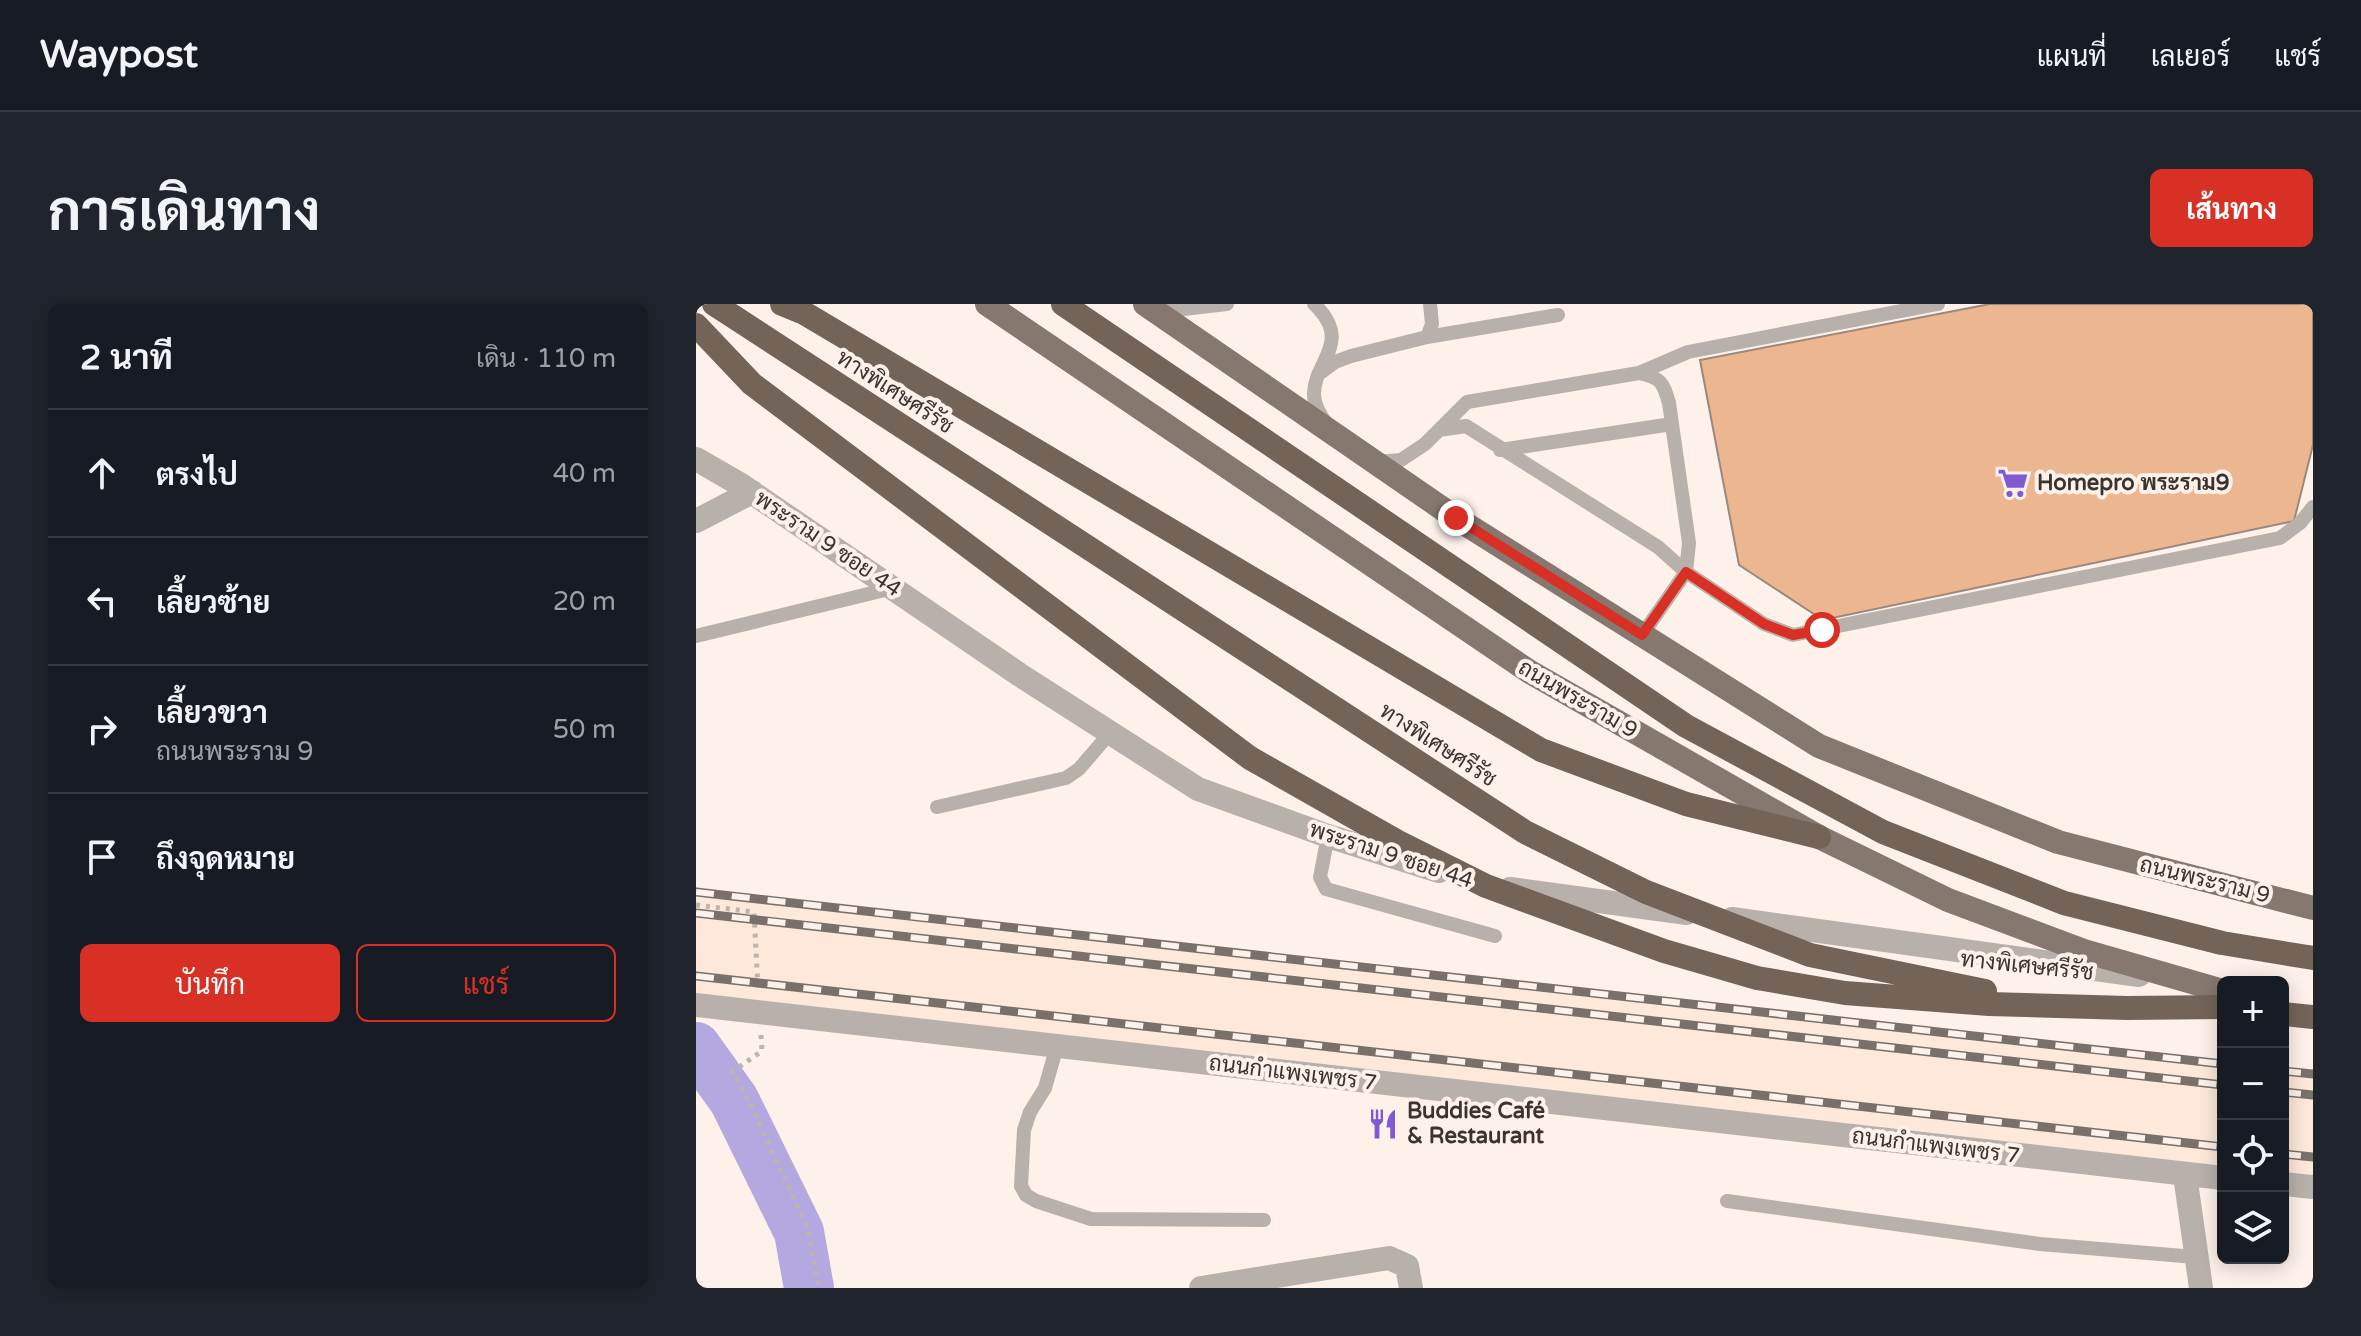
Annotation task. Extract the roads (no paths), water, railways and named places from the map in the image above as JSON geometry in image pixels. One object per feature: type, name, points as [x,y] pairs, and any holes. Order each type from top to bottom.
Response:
[{"type":"highway","name":"ทางพิเศษศรีรัช","points":[[714,304],[1525,832],[1646,892],[1810,955],[1992,992],[2217,1008]]},
{"type":"highway","points":[[782,304],[804,313],[1541,750],[1686,804],[1819,837]]},
{"type":"highway","points":[[1063,304],[1686,726],[1883,832],[2064,903],[2222,943],[2313,958]]},
{"type":"highway","points":[[696,325],[752,384],[1250,758],[1398,842],[1486,886],[1677,955],[1757,978],[1845,993],[2004,1004],[2217,1008]]},
{"type":"highway","points":[[2289,1014],[2313,1016]]},
{"type":"main road","name":"ถนนพระราม 9","points":[[987,304],[1530,672],[1819,837],[1948,900],[2084,951],[2217,989]]},
{"type":"main road","name":"ถนนพระราม 9","points":[[1145,304],[1456,518],[1819,746],[2058,842],[2313,908]]},
{"type":"main road","points":[[2289,1009],[2313,1016]]},
{"type":"street","name":"พระราม 9 ซอย 44","points":[[696,459],[752,492],[1198,789],[1328,836],[1486,886],[2185,981]]},
{"type":"street","points":[[696,521],[752,492]]},
{"type":"street","name":"ถนนกำแพงเพชร 7","points":[[696,1005],[2217,1178]]},
{"type":"street","points":[[2185,1175],[2201,1288]]},
{"type":"street","points":[[2289,1185],[2313,1187]]},
{"type":"street","points":[[1201,1288],[1389,1258],[1407,1266],[1411,1288]]},
{"type":"lane","points":[[1154,304],[1183,309],[1227,304]]},
{"type":"lane","points":[[1314,304],[1324,313],[1331,341],[1330,353],[1319,374],[1314,397],[1332,432]]},
{"type":"lane","points":[[1427,337],[1432,324],[1430,304]]},
{"type":"lane","points":[[1376,462],[1401,460],[1425,444],[1467,402],[1480,398],[1639,373],[1688,352],[1938,304]]},
{"type":"lane","points":[[1319,374],[1343,359],[1427,337],[1558,315]]},
{"type":"lane","points":[[1639,373],[1663,384],[1672,424],[1689,543],[1686,572],[1642,635]]},
{"type":"lane","points":[[1500,450],[1672,424]]},
{"type":"lane","points":[[1439,430],[1466,426],[1658,547],[1686,572],[1764,624],[1793,635],[2280,538],[2300,523],[2313,507]]},
{"type":"lane","points":[[696,636],[893,588]]},
{"type":"lane","points":[[937,807],[1066,778],[1079,769],[1110,733]]},
{"type":"lane","points":[[1328,836],[1320,877],[1326,889],[1495,936]]},
{"type":"lane","points":[[1057,1046],[1045,1088],[1030,1112],[1024,1130],[1021,1186],[1026,1195],[1091,1219],[1264,1220]]},
{"type":"lane","points":[[1727,1201],[2040,1244],[2195,1257]]},
{"type":"waterway","points":[[696,1047],[734,1100],[799,1232],[809,1288]]},
{"type":"railway","points":[[696,892],[2217,1063]]},
{"type":"railway","points":[[696,913],[2217,1084]]},
{"type":"railway","points":[[696,976],[2217,1146]]},
{"type":"railway","points":[[2289,1072],[2313,1074]]},
{"type":"railway","points":[[2289,1093],[2313,1095]]},
{"type":"railway","points":[[2289,1155],[2313,1157]]},
{"type":"place","name":"Homepro พระราม9","points":[[2013,483]]},
{"type":"place","name":"Buddies Café & Restaurant","points":[[1383,1124]]}]
